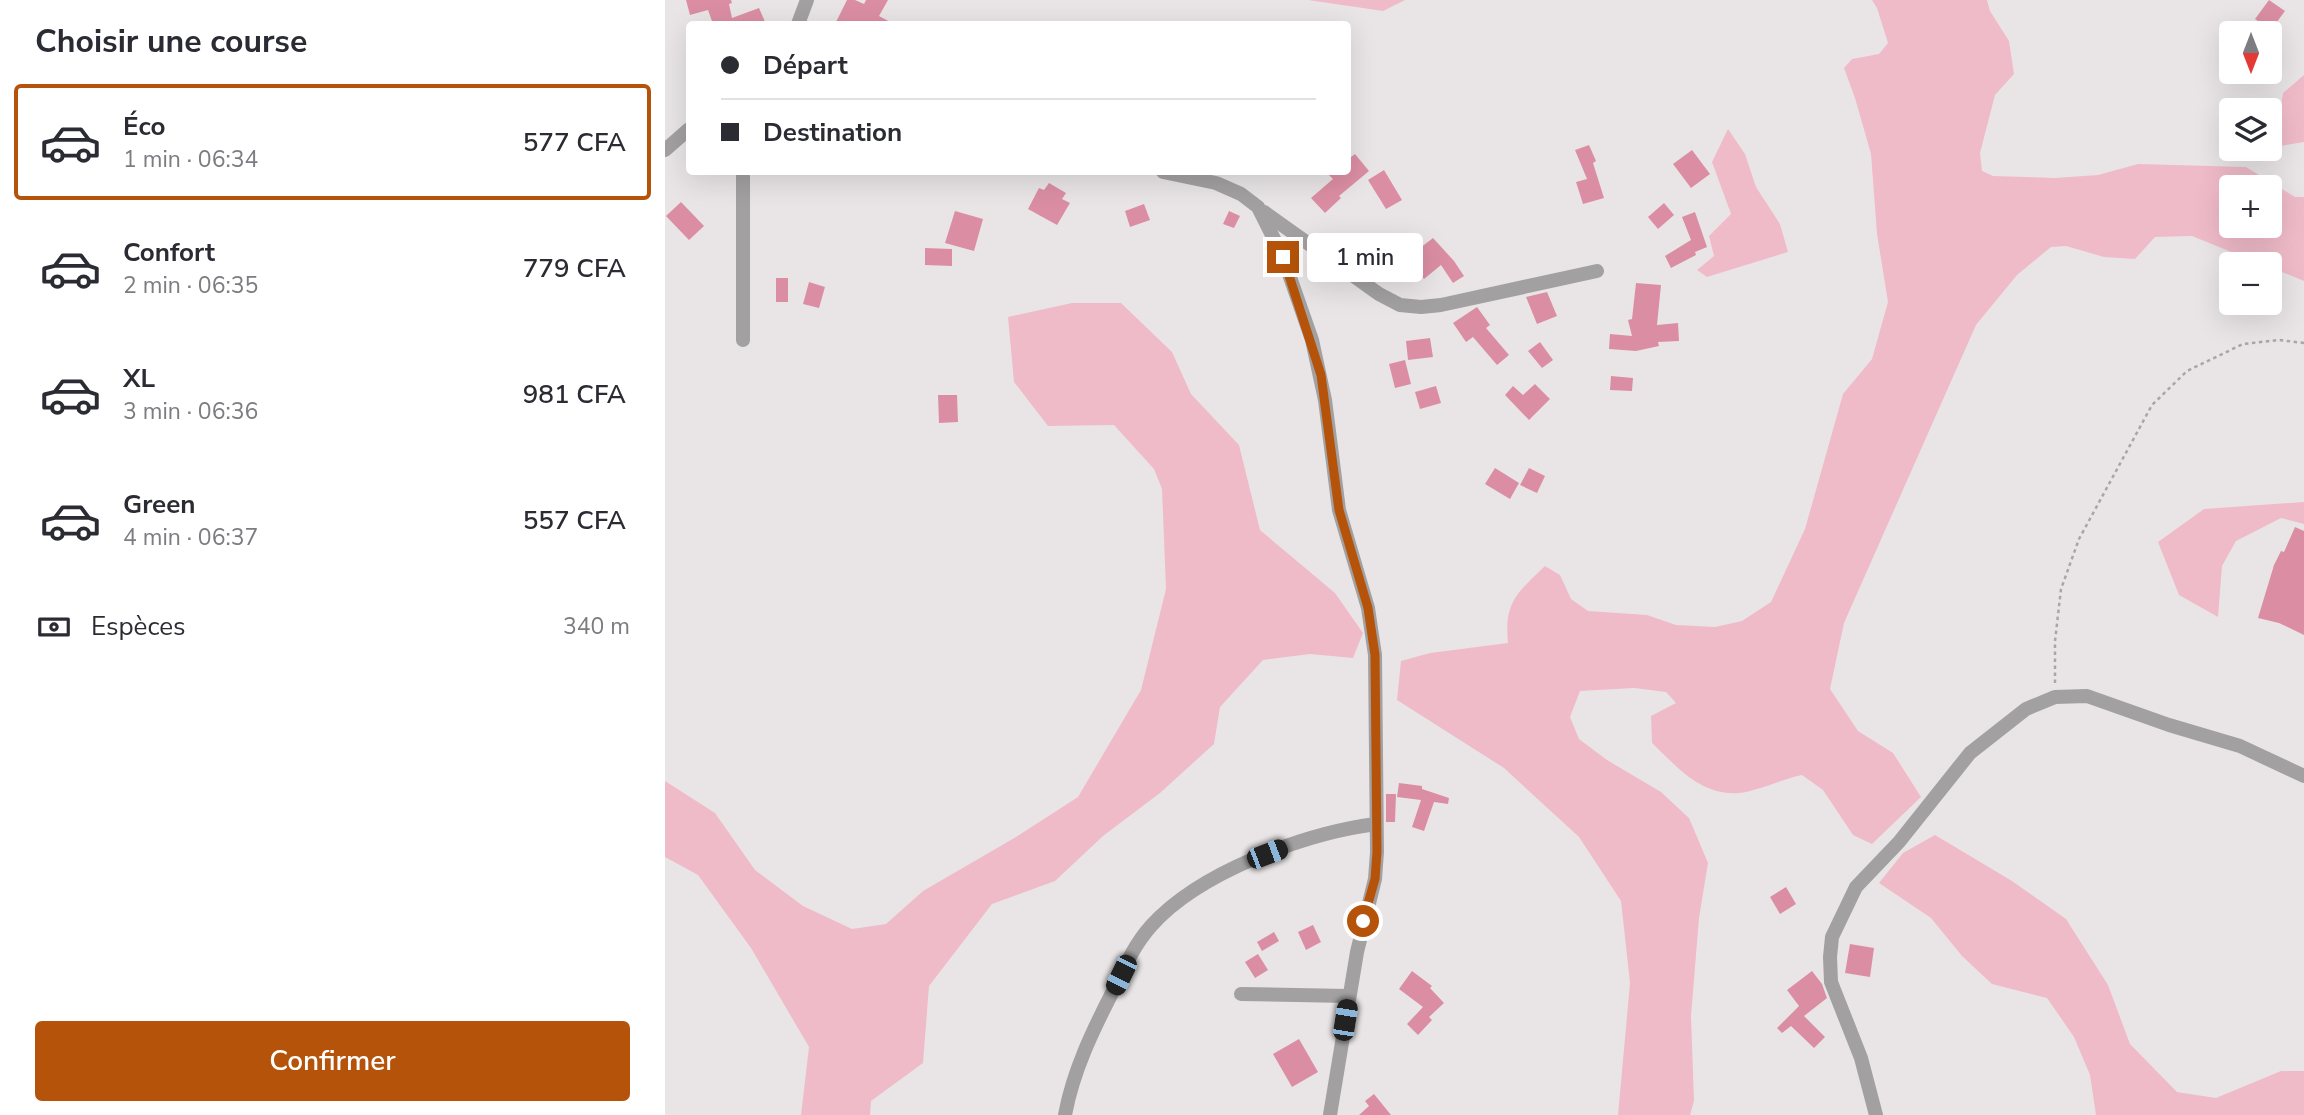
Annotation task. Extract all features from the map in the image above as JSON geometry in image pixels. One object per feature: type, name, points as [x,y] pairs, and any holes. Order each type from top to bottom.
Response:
[{"type":"street","points":[[799,21],[807,0]]},
{"type":"street","points":[[665,150],[686,132]]},
{"type":"street","points":[[743,175],[743,340]]},
{"type":"street","points":[[1177,175],[1216,183],[1241,194],[1379,294],[1400,305],[1441,305],[1598,271]]},
{"type":"street","points":[[1258,207],[1283,257],[1312,340],[1325,400],[1339,510],[1368,608],[1375,655],[1375,879],[1363,921],[1348,996],[1330,1115]]},
{"type":"street","points":[[1876,1115],[1861,1059],[1831,982],[1832,937],[1856,887],[1899,842],[1970,753],[2026,709],[2055,696],[2087,696],[2240,746],[2304,776]]},
{"type":"street","points":[[1065,1115],[1071,1090],[1093,1031],[1131,954],[1151,926],[1177,903],[1209,882],[1258,858],[1343,828],[1376,824]]},
{"type":"street","points":[[1241,994],[1348,996]]},
{"type":"path","points":[[2055,696],[2055,641],[2061,589],[2078,539],[2152,405],[2187,371],[2243,344],[2279,340],[2304,343]]},
{"type":"shaded area","points":[[1308,0],[1405,0],[1383,11]]},
{"type":"shaded area","points":[[1872,0],[1987,0],[1990,11],[2009,41],[2014,74],[1995,95],[1980,153],[1982,171],[1993,176],[2055,178],[2098,175],[2138,164],[2246,167],[2259,175],[2219,175],[2219,238],[2282,238],[2282,189],[2295,197],[2304,197],[2304,281],[2282,272],[2282,252],[2231,252],[2192,236],[2155,237],[2135,259],[2104,257],[2066,246],[2051,247],[2017,275],[1976,325],[1844,623],[1830,689],[1858,731],[1893,753],[1921,797],[1872,844],[1853,835],[1823,790],[1802,775],[1739,793],[1713,790],[1691,778],[1652,743],[1651,716],[1676,703],[1666,692],[1634,688],[1580,691],[1570,717],[1579,739],[1607,760],[1661,792],[1689,818],[1708,863],[1699,918],[1691,1016],[1694,1101],[1690,1115],[1618,1115],[1630,983],[1621,901],[1579,837],[1504,768],[1397,700],[1401,661],[1430,653],[1508,643],[1508,617],[1514,599],[1545,566],[1560,575],[1571,599],[1588,611],[1647,615],[1676,625],[1715,627],[1742,621],[1771,602],[1805,529],[1843,394],[1872,359],[1888,302],[1877,234],[1871,154],[1844,68],[1852,59],[1879,54],[1888,43]]},
{"type":"shaded area","points":[[2304,75],[2304,142],[2282,146],[2283,93]]},
{"type":"shaded area","points":[[1728,129],[1745,154],[1756,187],[1780,224],[1788,252],[1707,277],[1697,270],[1714,256],[1709,236],[1731,214],[1712,162]]},
{"type":"shaded area","points":[[1072,303],[1121,303],[1172,352],[1191,394],[1239,445],[1260,530],[1335,593],[1363,633],[1353,658],[1310,654],[1263,660],[1220,707],[1214,744],[1160,793],[1103,836],[1055,881],[992,904],[929,986],[923,1063],[871,1101],[870,1115],[801,1115],[809,1047],[751,948],[698,875],[665,857],[665,781],[715,813],[755,870],[803,906],[852,929],[886,924],[923,891],[1078,797],[1141,690],[1166,589],[1162,489],[1154,469],[1114,425],[1048,426],[1014,382],[1008,317]]},
{"type":"shaded area","points":[[2304,502],[2304,524],[2281,518],[2236,541],[2222,566],[2218,617],[2179,595],[2158,542],[2204,509]]},
{"type":"shaded area","points":[[1935,835],[2012,881],[2066,919],[2108,985],[2130,1044],[2177,1092],[2216,1098],[2281,1071],[2304,1071],[2304,1115],[2096,1115],[2090,1075],[2074,1037],[2047,998],[1992,984],[1962,956],[1931,918],[1879,883],[1903,853]]},
{"type":"building","points":[[686,0],[731,0],[732,3],[729,4],[732,18],[759,8],[765,21],[712,21],[708,10],[690,15]]},
{"type":"building","points":[[847,0],[864,4],[866,0],[888,0],[879,16],[888,21],[836,21]]},
{"type":"building","points":[[2269,0],[2285,11],[2278,21],[2255,19]]},
{"type":"building","points":[[1589,145],[1596,161],[1593,163],[1604,198],[1583,204],[1576,182],[1587,179],[1575,150]]},
{"type":"building","points":[[1692,150],[1710,174],[1691,188],[1673,164]]},
{"type":"building","points":[[1355,154],[1369,171],[1339,196],[1341,198],[1325,213],[1311,198],[1333,179],[1329,175],[1351,175],[1351,157]]},
{"type":"building","points":[[1384,170],[1402,200],[1386,209],[1368,180]]},
{"type":"building","points":[[1049,183],[1066,193],[1062,199],[1070,203],[1057,225],[1028,209],[1039,188],[1044,190]]},
{"type":"building","points":[[681,202],[704,226],[689,240],[666,216]]},
{"type":"building","points":[[1664,203],[1674,215],[1658,229],[1648,217]]},
{"type":"building","points":[[1144,204],[1150,220],[1130,227],[1125,211]]},
{"type":"building","points":[[955,211],[983,219],[974,251],[945,243]]},
{"type":"building","points":[[1229,211],[1240,216],[1234,228],[1223,224]]},
{"type":"building","points":[[1695,212],[1707,247],[1671,268],[1665,256],[1691,240],[1682,217]]},
{"type":"building","points":[[1433,238],[1464,276],[1453,283],[1441,265],[1424,279],[1407,258]]},
{"type":"building","points":[[925,248],[952,249],[952,266],[925,265]]},
{"type":"building","points":[[776,278],[788,278],[788,302],[776,302]]},
{"type":"building","points":[[809,282],[825,287],[819,308],[803,304]]},
{"type":"building","points":[[1636,283],[1661,285],[1657,325],[1678,323],[1679,341],[1658,342],[1659,346],[1636,351],[1609,349],[1610,334],[1632,336],[1628,320],[1632,319]]},
{"type":"building","points":[[1547,292],[1557,316],[1537,324],[1526,297]]},
{"type":"building","points":[[1477,307],[1490,325],[1486,328],[1509,355],[1497,365],[1473,337],[1466,342],[1453,323]]},
{"type":"building","points":[[1430,338],[1433,357],[1408,360],[1406,341]]},
{"type":"building","points":[[1540,342],[1553,360],[1542,368],[1528,351]]},
{"type":"building","points":[[1405,360],[1411,384],[1395,388],[1389,364]]},
{"type":"building","points":[[1611,376],[1633,378],[1632,391],[1610,390]]},
{"type":"building","points":[[1535,384],[1550,399],[1529,420],[1505,395],[1513,386],[1523,395]]},
{"type":"building","points":[[1436,386],[1441,403],[1420,409],[1415,392]]},
{"type":"building","points":[[938,395],[957,395],[958,422],[939,423]]},
{"type":"building","points":[[1495,468],[1519,483],[1510,499],[1485,484]]},
{"type":"building","points":[[1529,468],[1545,476],[1537,493],[1520,485]]},
{"type":"building","points":[[2295,527],[2304,531],[2304,635],[2279,623],[2258,618],[2274,565],[2281,551],[2284,552]]},
{"type":"building","points":[[1399,783],[1422,786],[1422,789],[1449,798],[1448,804],[1434,802],[1424,831],[1412,827],[1421,800],[1397,797]]},
{"type":"building","points":[[1386,794],[1396,794],[1395,822],[1386,822]]},
{"type":"building","points":[[1786,887],[1796,904],[1780,914],[1770,897]]},
{"type":"building","points":[[1313,925],[1321,942],[1306,950],[1298,932]]},
{"type":"building","points":[[1274,932],[1279,941],[1262,951],[1257,942]]},
{"type":"building","points":[[1850,944],[1874,948],[1870,977],[1845,973]]},
{"type":"building","points":[[1258,954],[1268,970],[1255,978],[1245,962]]},
{"type":"building","points":[[1412,971],[1432,986],[1430,988],[1444,1003],[1429,1017],[1432,1020],[1418,1035],[1407,1024],[1423,1007],[1399,989]]},
{"type":"building","points":[[1812,971],[1822,984],[1827,998],[1804,1016],[1825,1037],[1814,1048],[1791,1026],[1782,1033],[1777,1028],[1799,1006],[1787,990]]},
{"type":"building","points":[[1299,1039],[1318,1072],[1292,1087],[1273,1054]]},
{"type":"building","points":[[1374,1094],[1391,1115],[1359,1115],[1369,1106],[1365,1101]]},
{"type":"route","points":[[1283,257],[1312,340],[1321,375],[1339,510],[1368,608],[1375,655],[1377,852],[1375,879],[1363,921]]}]
